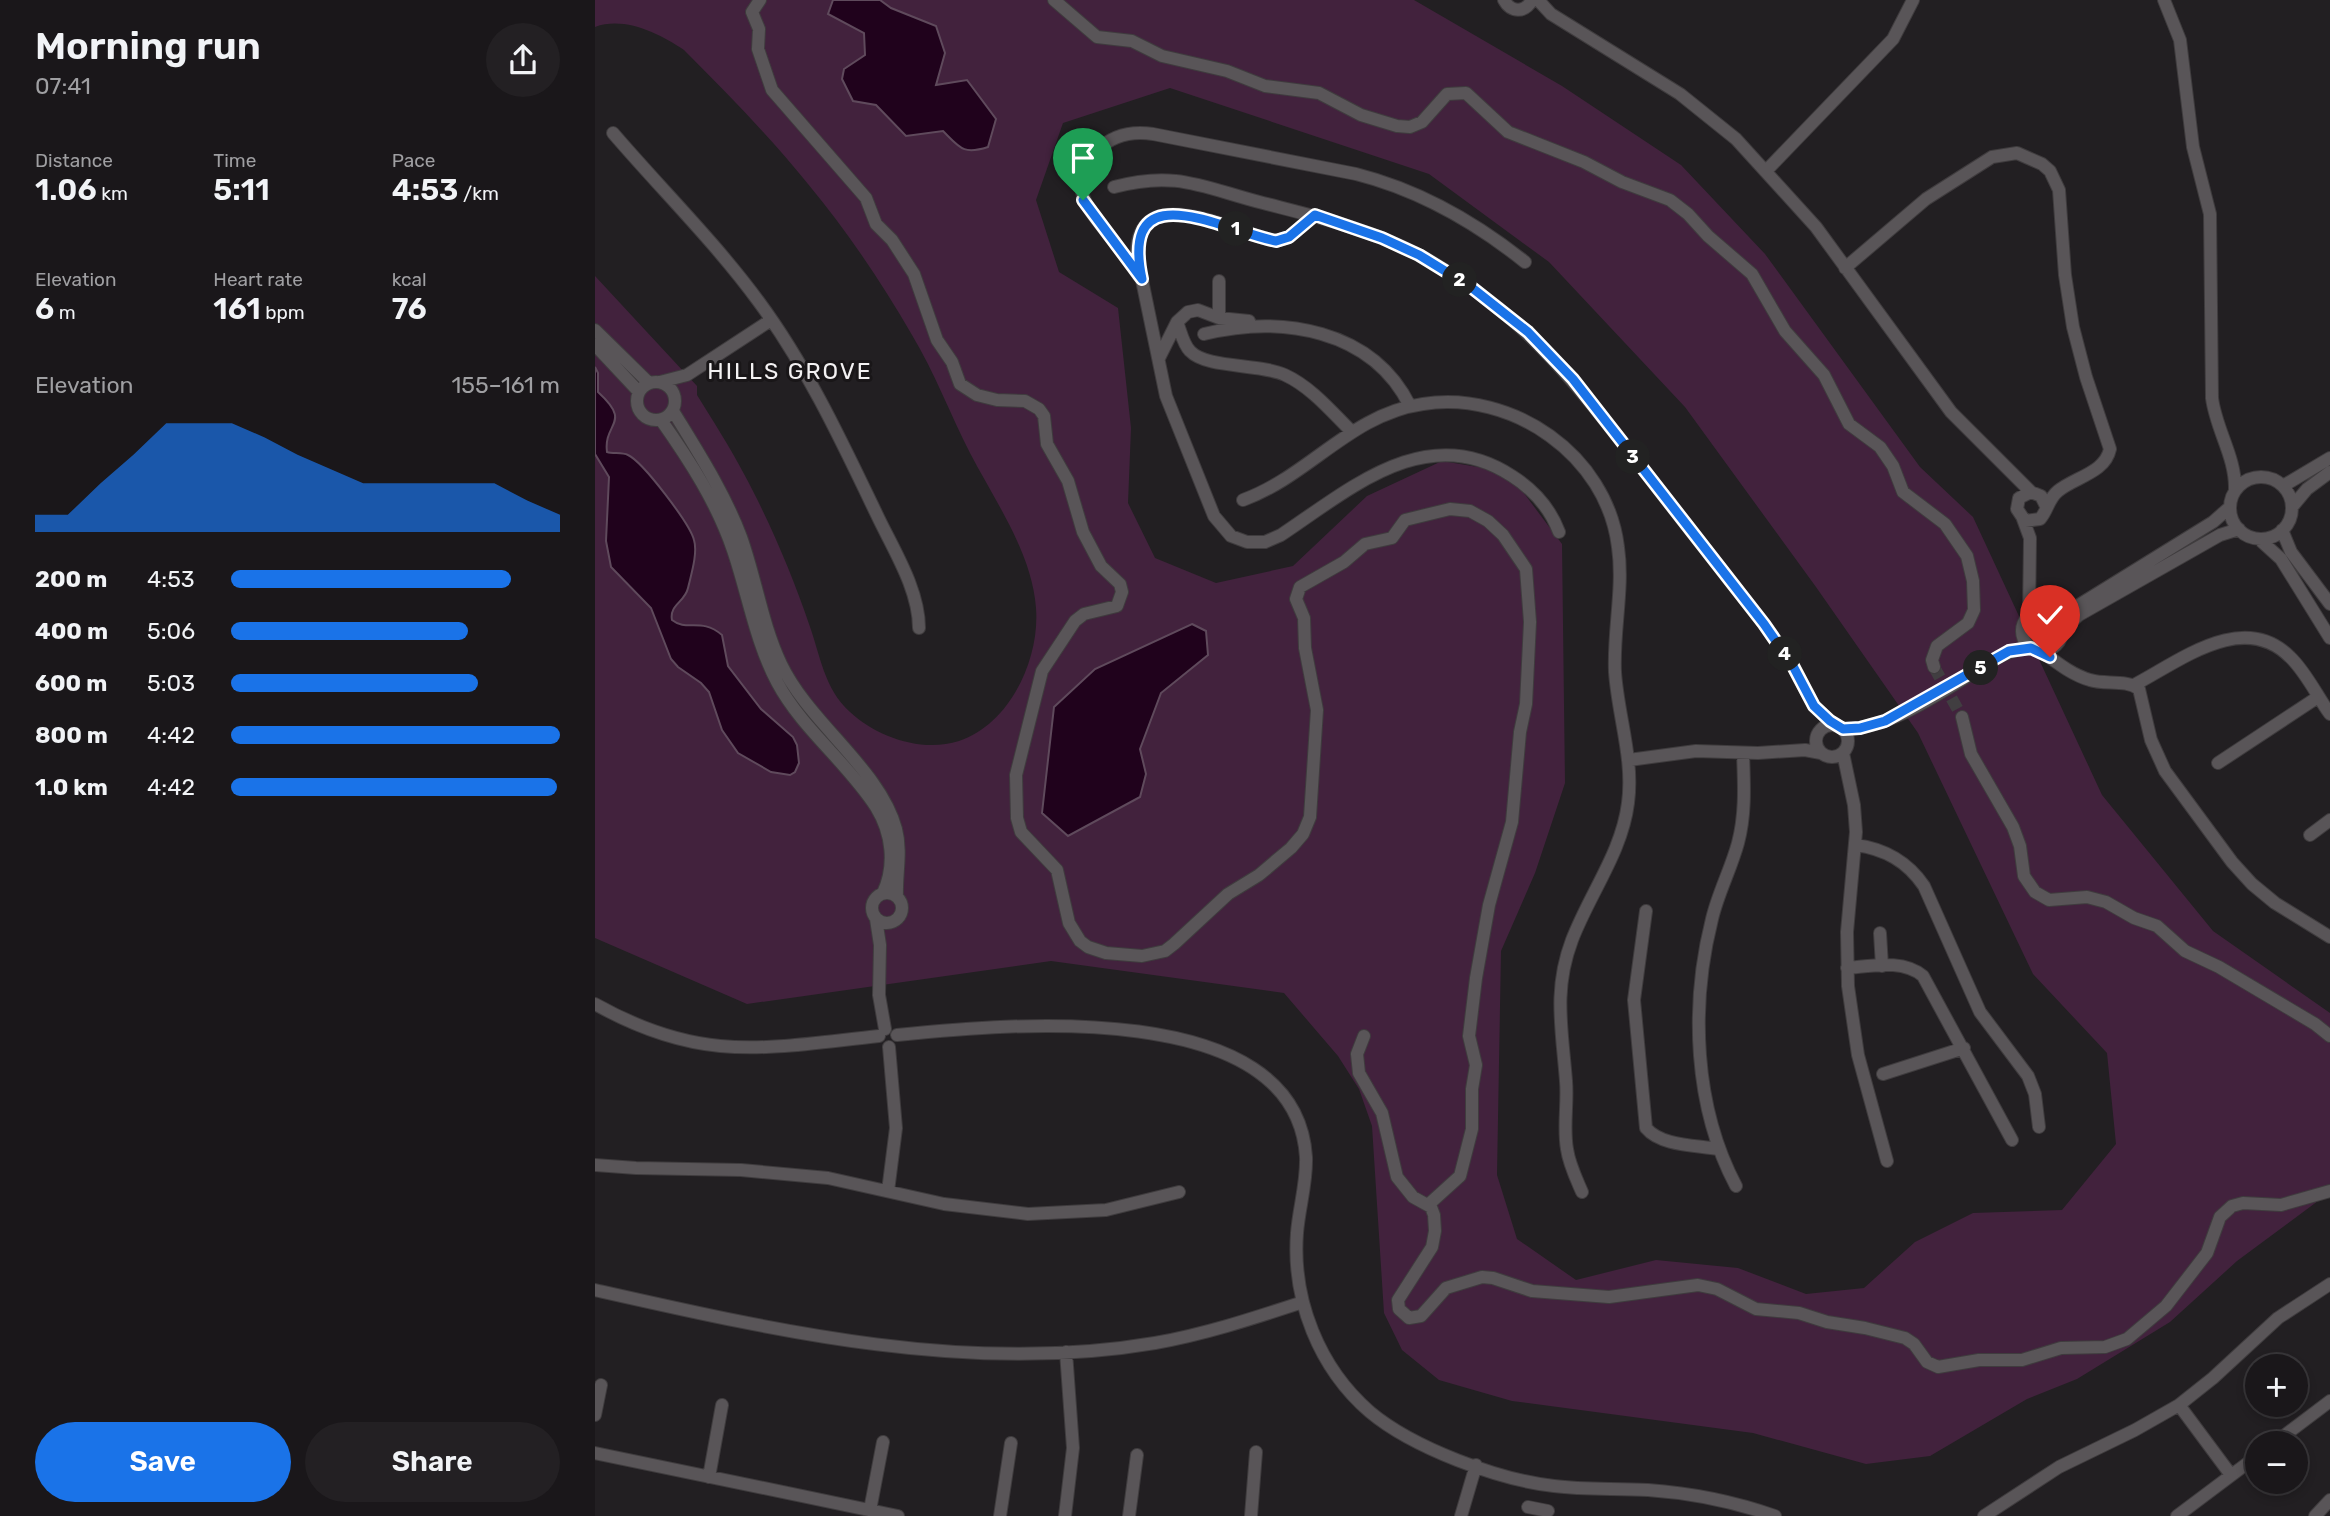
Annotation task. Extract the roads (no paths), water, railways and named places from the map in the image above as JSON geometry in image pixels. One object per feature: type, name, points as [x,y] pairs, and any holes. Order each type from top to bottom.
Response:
[{"type":"street","points":[[759,0],[752,12],[759,29],[758,49],[772,90],[866,198],[876,224],[892,240],[913,274],[937,340],[964,387],[989,398],[1025,401],[1039,409],[1044,416],[1047,444],[1068,481],[1083,532],[1101,566],[1120,584],[1122,592],[1117,606],[1084,614],[1075,621],[1042,671],[1016,775],[1019,828],[1057,870],[1069,923],[1074,933],[1088,947],[1106,953],[1142,956],[1165,951],[1204,919],[1228,894],[1259,875],[1291,848],[1303,834],[1310,817],[1317,710],[1305,648],[1305,625],[1296,599],[1300,587],[1344,562],[1365,544],[1392,538],[1410,518],[1450,509],[1470,511],[1488,521],[1503,535],[1523,562],[1530,615],[1526,704],[1520,732],[1512,822],[1489,905],[1476,978],[1469,1036],[1476,1065],[1472,1089],[1472,1129],[1460,1176],[1428,1205]]},
{"type":"street","points":[[1054,0],[1097,37],[1132,41],[1162,56],[1227,71],[1265,86],[1319,93],[1361,115],[1398,127],[1411,127],[1422,122],[1447,94],[1466,93],[1508,132],[1584,162],[1622,182],[1679,206],[1708,236],[1752,274],[1785,331],[1824,375],[1849,424],[1887,456],[1903,492],[1945,524],[1961,544],[1971,568],[1974,610],[1968,622],[1937,646],[1931,660],[1934,667]]},
{"type":"street","points":[[1504,0],[1510,8],[1529,4],[1551,14],[1694,103],[1736,139],[1816,227],[1946,406],[2010,473],[2040,498]]},
{"type":"street","points":[[1538,0],[1551,14]]},
{"type":"street","points":[[1766,171],[1884,50],[1902,26],[1913,0]]},
{"type":"street","points":[[2164,0],[2180,40],[2193,147],[2210,214],[2213,398],[2220,436],[2231,458],[2235,490],[2230,507],[2232,519],[2239,530],[2259,539],[2281,559],[2330,638]]},
{"type":"street","points":[[613,133],[747,286],[771,320],[828,418],[869,498],[915,600],[919,628]]},
{"type":"street","points":[[1142,279],[1090,212],[1081,187],[1084,168],[1097,151],[1118,136],[1135,133],[1153,134],[1356,174],[1387,183],[1474,223],[1525,262]]},
{"type":"street","points":[[1845,268],[1926,199],[1992,157],[2009,153],[2026,155],[2050,172],[2060,200],[2065,275],[2073,327],[2110,449],[2108,458],[2101,466],[2061,489],[2040,498],[2025,494],[2018,501]]},
{"type":"street","points":[[1114,187],[1148,179],[1183,180],[1315,215],[1382,238],[1428,260],[1491,302],[1544,347],[1573,379],[1769,631],[1793,666],[1814,706],[1838,727],[1846,747],[1856,845],[1848,922],[1847,968],[1858,1055],[1887,1161]]},
{"type":"street","points":[[1315,215],[1289,237],[1276,241],[1193,215],[1170,215],[1154,220],[1143,229],[1138,242],[1137,256],[1170,409],[1214,516],[1224,530],[1239,540],[1256,543],[1273,539],[1376,472],[1409,460],[1445,455],[1487,463],[1517,479],[1546,507],[1559,532]]},
{"type":"street","points":[[1219,281],[1219,318]]},
{"type":"street","points":[[1159,359],[1177,322],[1184,314],[1193,311],[1219,318],[1247,320],[1262,326]]},
{"type":"street","points":[[661,420],[648,419],[641,414],[637,405],[649,386],[687,376],[771,320]]},
{"type":"street","points":[[1177,322],[1188,349],[1197,357],[1262,367],[1286,375],[1306,388],[1352,431]]},
{"type":"street","points":[[1204,334],[1262,326],[1317,332],[1360,351],[1388,371],[1410,406]]},
{"type":"street","points":[[595,330],[649,386]]},
{"type":"street","points":[[595,345],[649,386],[672,390],[674,406],[733,519],[750,566],[769,634],[788,677],[813,715],[880,793],[890,811],[898,842],[897,897],[901,909],[880,945]]},
{"type":"street","points":[[661,420],[674,406],[687,376]]},
{"type":"street","points":[[1243,500],[1288,479],[1352,431],[1385,413],[1438,402],[1466,403],[1514,415],[1557,440],[1577,460],[1594,483],[1612,521],[1619,549],[1615,666],[1618,701],[1629,760],[1629,799],[1620,837],[1565,960],[1560,990],[1559,1020],[1566,1081],[1566,1148],[1582,1192]]},
{"type":"street","points":[[661,420],[693,466],[725,529],[739,566],[754,627],[778,684],[804,723],[870,798],[879,813],[889,839],[891,855],[889,879],[883,893],[876,897],[872,904],[872,912],[882,922],[892,922]]},
{"type":"street","points":[[2231,458],[2258,477]]},
{"type":"street","points":[[2283,486],[2330,458]]},
{"type":"street","points":[[2292,507],[2307,489],[2330,472]]},
{"type":"street","points":[[1629,760],[1696,751],[1743,753],[1800,750],[1825,755],[1846,747],[1869,726],[1925,699],[2002,654],[2022,632],[2029,616],[2029,533],[2018,513],[2016,486],[2010,473]]},
{"type":"street","points":[[2235,490],[2245,481],[2258,477],[2271,478],[2283,486],[2289,496],[2292,507],[2290,519],[2282,530],[2271,537],[2259,539]]},
{"type":"street","points":[[2030,543],[2040,519],[2040,498]]},
{"type":"street","points":[[2029,616],[2068,611],[2213,522],[2230,507]]},
{"type":"street","points":[[2023,519],[2032,522],[2040,519]]},
{"type":"street","points":[[2061,630],[2078,615],[2220,535],[2239,530]]},
{"type":"street","points":[[2282,530],[2291,552],[2330,604]]},
{"type":"street","points":[[2029,591],[2060,623],[2057,644],[2068,669]]},
{"type":"street","points":[[2022,632],[2026,644],[2068,669],[2098,682],[2134,685],[2212,644],[2244,637],[2269,642],[2283,650],[2295,662],[2330,714]]},
{"type":"street","points":[[2002,654],[2036,650],[2057,644]]},
{"type":"street","points":[[2134,685],[2141,694],[2151,740],[2165,771],[2232,862],[2252,884],[2275,903],[2330,937]]},
{"type":"street","points":[[2218,763],[2318,697]]},
{"type":"street","points":[[1814,706],[1816,746],[1838,765],[1848,779]]},
{"type":"street","points":[[1962,717],[1971,754],[2013,827],[2020,846],[2024,876],[2035,892],[2049,900],[2087,897],[2106,902],[2141,922],[2157,926],[2185,951],[2229,974],[2330,1035]]},
{"type":"street","points":[[1800,750],[1825,726],[1869,726]]},
{"type":"street","points":[[1735,1186],[1717,1149],[1709,1119],[1702,1069],[1701,998],[1712,919],[1737,846],[1742,821],[1743,753]]},
{"type":"street","points":[[2310,835],[2330,820]]},
{"type":"street","points":[[1856,845],[1880,849],[1897,858],[1912,870],[1924,886],[1980,1012],[2028,1076],[2035,1094],[2039,1127]]},
{"type":"street","points":[[883,893],[897,897]]},
{"type":"street","points":[[1646,911],[1638,958],[1634,1011],[1646,1128],[1651,1134],[1668,1140],[1717,1149]]},
{"type":"street","points":[[877,919],[880,945],[879,995],[887,1033],[881,1044],[889,1047],[896,1128],[888,1191]]},
{"type":"street","points":[[1880,933],[1882,966]]},
{"type":"street","points":[[1847,968],[1907,967],[1923,976],[2012,1140]]},
{"type":"street","points":[[595,1004],[647,1031],[708,1046],[774,1048],[887,1033],[1023,1028],[1147,1032],[1199,1043],[1248,1064],[1280,1090],[1294,1112],[1302,1132],[1306,1169],[1297,1248],[1303,1302],[1320,1349],[1338,1377],[1359,1401],[1398,1431],[1476,1465],[1543,1485],[1665,1492],[1720,1501],[1775,1516]]},
{"type":"street","points":[[1364,1035],[1357,1054],[1359,1073],[1382,1113],[1397,1177],[1413,1196],[1433,1211],[1435,1223],[1432,1247],[1398,1300],[1401,1313],[1409,1318],[1421,1316],[1446,1289],[1482,1277],[1532,1291],[1609,1297],[1698,1285],[1717,1289],[1756,1309],[1792,1312],[1905,1338],[1914,1344],[1927,1362],[1944,1367],[1979,1360],[2022,1360],[2061,1348],[2105,1348],[2120,1343],[2166,1306],[2211,1248],[2218,1223],[2228,1209],[2243,1203],[2281,1205],[2330,1191]]},
{"type":"street","points":[[1883,1074],[1964,1048]]},
{"type":"street","points":[[595,1165],[772,1172],[828,1178],[976,1209],[1041,1214],[1106,1210],[1179,1192]]},
{"type":"street","points":[[1985,1516],[2059,1467],[2179,1405],[2221,1371],[2278,1318],[2330,1284]]},
{"type":"street","points":[[595,1290],[683,1311],[851,1341],[976,1352],[1066,1352],[1176,1339],[1219,1329],[1303,1302]]},
{"type":"street","points":[[1065,1516],[1073,1448],[1066,1352]]},
{"type":"street","points":[[595,1415],[601,1385]]},
{"type":"street","points":[[2290,1431],[2330,1401]]},
{"type":"street","points":[[709,1477],[722,1405]]},
{"type":"street","points":[[2179,1405],[2231,1475]]},
{"type":"street","points":[[870,1510],[883,1442]]},
{"type":"street","points":[[1000,1516],[1011,1443]]},
{"type":"street","points":[[1251,1516],[1256,1452]]},
{"type":"street","points":[[595,1453],[898,1516]]},
{"type":"street","points":[[1129,1516],[1137,1455]]},
{"type":"street","points":[[1461,1516],[1476,1465]]},
{"type":"street","points":[[2177,1516],[2245,1465]]},
{"type":"street","points":[[2315,1516],[2330,1500]]},
{"type":"tunnel","points":[[1934,667],[1962,717]]},
{"type":"district","name":"HILLS GROVE","points":[[790,371]]}]
